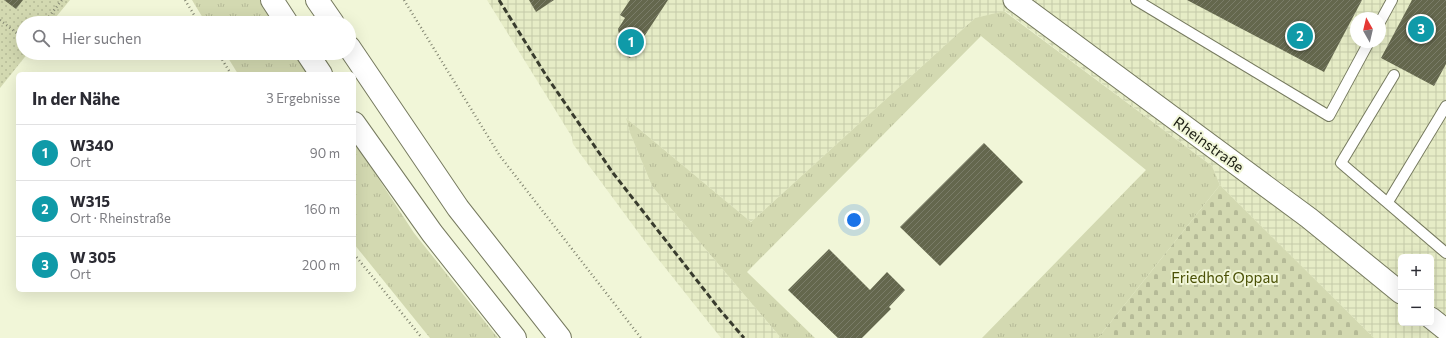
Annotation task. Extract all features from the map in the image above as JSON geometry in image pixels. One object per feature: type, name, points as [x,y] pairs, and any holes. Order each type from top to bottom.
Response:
[{"type":"highway","points":[[272,0],[283,16]]},
{"type":"highway","points":[[317,0],[328,16]]},
{"type":"highway","points":[[356,57],[458,208],[560,338]]},
{"type":"highway","points":[[312,60],[320,72]]},
{"type":"highway","points":[[356,126],[432,233],[515,338]]},
{"type":"street","name":"Rheinstraße","points":[[1014,0],[1309,218],[1398,291]]},
{"type":"street","points":[[1434,320],[1446,330]]},
{"type":"lane","points":[[1136,0],[1329,116],[1366,48]]},
{"type":"lane","points":[[1385,12],[1392,0]]},
{"type":"lane","points":[[1394,75],[1341,163],[1446,253]]},
{"type":"lane","points":[[1388,202],[1446,106]]},
{"type":"path","points":[[49,16],[62,0]]},
{"type":"path","points":[[185,0],[195,16]]},
{"type":"path","points":[[404,0],[500,156],[641,338]]},
{"type":"path","points":[[0,20],[16,33]]},
{"type":"path","points":[[222,60],[230,72]]},
{"type":"path","points":[[356,256],[422,338]]},
{"type":"shaded area","points":[[487,0],[1446,0],[1446,338],[1374,338],[1220,185],[1212,166],[1005,11],[975,18],[751,222],[626,118],[630,133],[652,186],[781,338],[721,338],[655,255],[573,144],[572,137]]},
{"type":"green space","points":[[0,0],[70,0],[57,16],[16,16],[16,60],[22,60],[0,88]]},
{"type":"green space","points":[[192,0],[261,0],[271,16],[202,16]]},
{"type":"green space","points":[[1004,11],[1212,166],[1220,185],[1098,338],[982,338],[1146,170],[981,36],[747,272],[815,338],[781,338],[652,186],[630,133],[626,118],[751,222],[975,18]]},
{"type":"green space","points":[[229,60],[301,60],[309,72],[237,72]]},
{"type":"green space","points":[[356,144],[414,233],[498,338],[430,338],[356,246]]},
{"type":"green space","name":"Friedhof Oppau","points":[[1220,185],[1374,338],[1098,338]]},
{"type":"building","points":[[4,0],[23,0],[16,9]]},
{"type":"building","points":[[529,0],[554,0],[536,12]]},
{"type":"building","points":[[630,0],[668,0],[630,58],[623,54],[618,29],[625,18],[620,15]]},
{"type":"building","points":[[1187,0],[1362,0],[1356,12],[1350,12],[1350,23],[1324,72]]},
{"type":"building","points":[[1412,0],[1446,0],[1446,64],[1434,86],[1381,58]]},
{"type":"building","points":[[984,143],[1023,182],[940,266],[900,227]]},
{"type":"building","points":[[829,249],[870,290],[887,272],[905,290],[889,307],[891,309],[862,338],[838,338],[788,290]]},
{"type":"railway","points":[[499,0],[547,77],[613,173],[720,310],[744,338]]},
{"type":"place","name":"W 305","points":[[1421,29]]},
{"type":"place","name":"W315","points":[[1300,36]]},
{"type":"place","name":"W340","points":[[631,42]]}]
